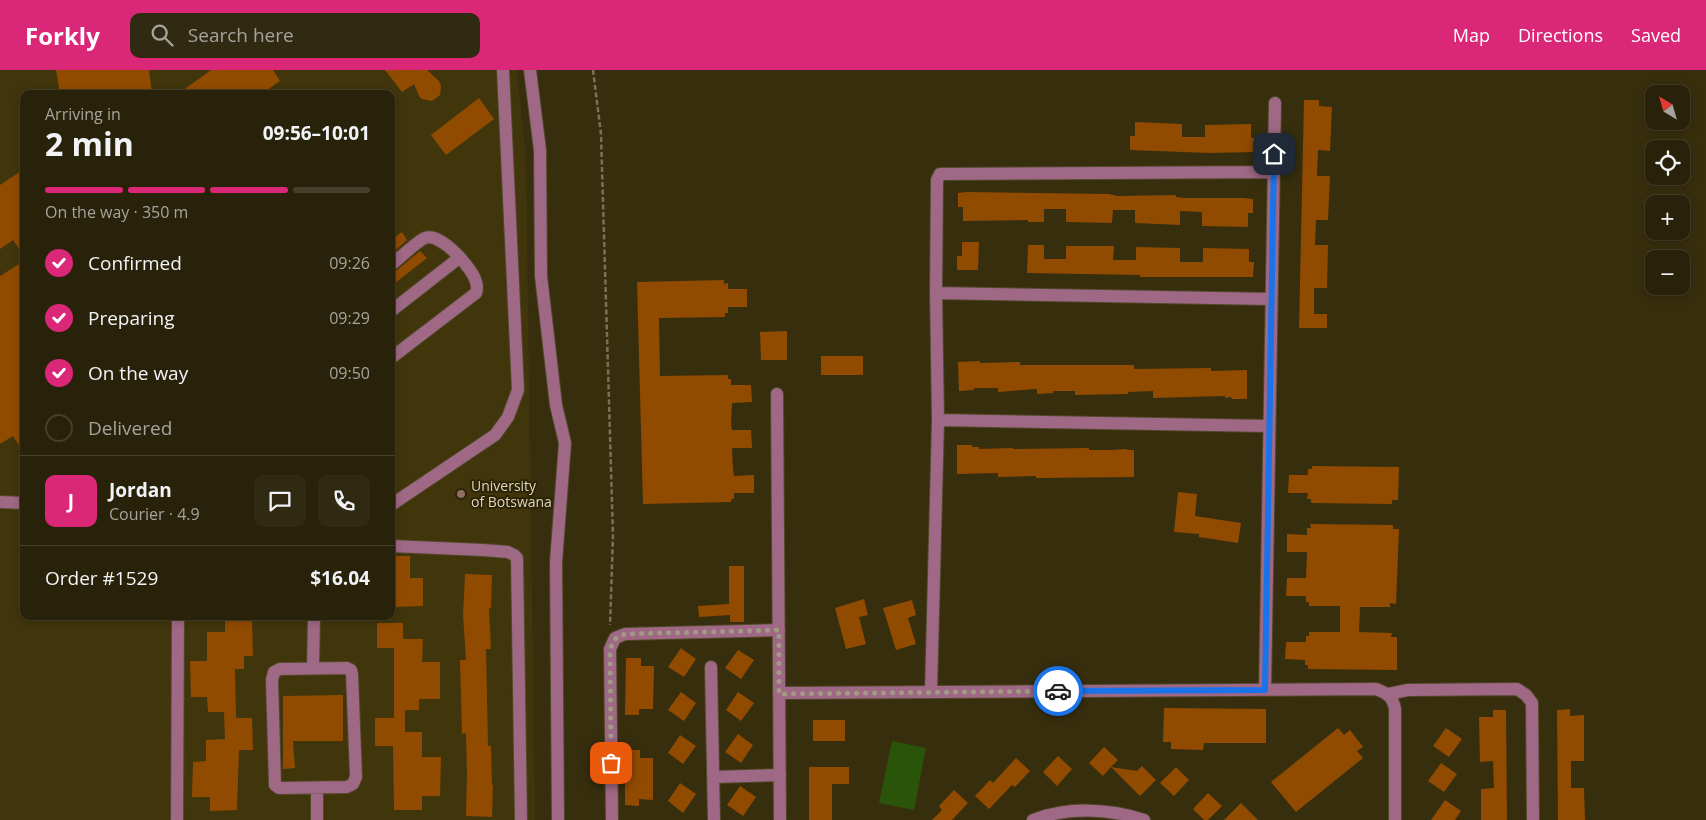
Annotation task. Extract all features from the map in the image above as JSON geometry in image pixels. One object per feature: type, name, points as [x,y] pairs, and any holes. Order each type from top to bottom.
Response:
[{"type":"street","points":[[395,502],[495,435],[508,418],[518,390],[504,70]]},
{"type":"street","points":[[530,70],[540,150],[541,276],[556,405],[565,443],[556,562],[558,820]]},
{"type":"street","points":[[1265,690],[1275,103]]},
{"type":"street","points":[[931,692],[938,420],[937,180],[940,174],[1274,172]]},
{"type":"street","points":[[395,262],[425,238],[434,238],[453,249],[476,281],[476,293],[395,355]]},
{"type":"street","points":[[395,308],[459,258]]},
{"type":"street","points":[[936,292],[1271,299]]},
{"type":"street","points":[[777,394],[780,820]]},
{"type":"street","points":[[938,420],[1269,426]]},
{"type":"street","points":[[0,502],[20,503]]},
{"type":"street","points":[[395,546],[508,552],[517,558],[521,820]]},
{"type":"street","points":[[177,820],[178,620]]},
{"type":"street","points":[[313,668],[314,620]]},
{"type":"street","points":[[612,820],[610,649],[616,638],[625,634],[779,630]]},
{"type":"street","points":[[711,667],[714,820]]},
{"type":"street","points":[[347,668],[351,670],[356,777],[353,784],[347,787],[317,788],[278,788],[274,785],[272,680],[274,672],[280,669],[347,668]]},
{"type":"street","points":[[779,694],[1376,689],[1388,694],[1394,703],[1395,709],[1396,820]]},
{"type":"street","points":[[1388,694],[1408,690],[1517,690],[1526,695],[1532,703],[1534,820]]},
{"type":"street","points":[[714,777],[780,775]]},
{"type":"street","points":[[317,788],[317,820]]},
{"type":"street","points":[[1033,820],[1045,816],[1087,810],[1128,814],[1144,820]]},
{"type":"path","points":[[594,70],[601,134],[613,536],[610,649]]},
{"type":"shaded area","name":"University of Botswana","points":[[0,70],[517,70],[526,159],[535,820],[0,820]]},
{"type":"green space","points":[[892,741],[926,748],[914,810],[879,803]]},
{"type":"building","points":[[56,70],[149,70],[152,90],[59,90]]},
{"type":"building","points":[[211,70],[273,70],[280,81],[267,90],[184,90]]},
{"type":"building","points":[[385,70],[427,70],[439,81],[441,86],[440,95],[432,101],[422,99],[414,84],[402,92]]},
{"type":"building","points":[[479,98],[494,119],[446,155],[431,135]]},
{"type":"building","points":[[1304,100],[1319,100],[1319,106],[1332,107],[1330,151],[1318,150],[1317,176],[1330,176],[1328,220],[1316,220],[1315,245],[1328,245],[1327,288],[1314,288],[1314,314],[1327,314],[1327,328],[1299,328]]},
{"type":"building","points":[[1135,122],[1182,124],[1182,137],[1205,137],[1205,125],[1251,124],[1251,138],[1255,138],[1255,152],[1209,153],[1130,150],[1130,136],[1135,136]]},
{"type":"building","points":[[20,172],[20,250],[13,240],[0,249],[0,185]]},
{"type":"building","points":[[958,193],[1109,194],[1117,196],[1176,195],[1176,197],[1185,198],[1244,198],[1253,199],[1253,213],[1248,213],[1248,227],[1202,226],[1202,212],[1180,211],[1180,225],[1135,223],[1135,210],[1113,210],[1112,223],[1066,222],[1066,209],[1044,209],[1044,222],[1028,222],[1028,220],[963,221],[963,207],[958,207]]},
{"type":"building","points":[[402,232],[407,240],[395,250],[395,237]]},
{"type":"building","points":[[962,242],[979,242],[978,270],[957,270],[957,256],[962,256]]},
{"type":"building","points":[[1028,245],[1044,245],[1044,259],[1066,259],[1066,246],[1114,246],[1113,260],[1136,260],[1136,247],[1180,248],[1180,262],[1203,262],[1203,248],[1249,249],[1249,262],[1254,262],[1253,277],[1140,277],[1140,275],[1027,273]]},
{"type":"building","points":[[420,251],[427,258],[395,283],[396,271]]},
{"type":"building","points":[[20,264],[20,447],[13,436],[0,444],[0,276]]},
{"type":"building","points":[[724,280],[724,284],[728,283],[728,289],[747,289],[747,307],[728,307],[728,313],[725,313],[725,317],[659,318],[660,376],[728,375],[728,379],[731,379],[731,385],[751,385],[752,402],[732,403],[731,424],[732,430],[751,430],[752,448],[732,448],[733,469],[734,476],[754,475],[754,493],[734,493],[734,499],[731,499],[731,502],[643,504],[637,282]]},
{"type":"building","points":[[787,331],[787,360],[761,360],[760,332]]},
{"type":"building","points":[[821,356],[863,356],[863,375],[821,375]]},
{"type":"building","points":[[980,361],[980,363],[1020,362],[1020,365],[1134,365],[1134,369],[1211,368],[1211,371],[1247,370],[1247,399],[1232,399],[1231,397],[1225,398],[1225,396],[1153,398],[1153,391],[1128,392],[1128,394],[1075,395],[1075,391],[1053,391],[1053,393],[1037,394],[1037,389],[998,392],[998,388],[974,388],[974,390],[959,391],[958,362]]},
{"type":"building","points":[[957,445],[972,445],[972,447],[979,447],[979,449],[1089,448],[1089,450],[1134,450],[1134,477],[1036,478],[1036,476],[998,477],[998,473],[957,474]]},
{"type":"building","points":[[1312,466],[1399,467],[1398,500],[1392,500],[1392,504],[1311,503],[1311,499],[1307,499],[1308,493],[1288,493],[1289,475],[1308,475],[1308,469],[1312,469]]},
{"type":"building","points":[[1178,492],[1197,494],[1195,516],[1241,523],[1238,543],[1199,537],[1199,534],[1174,532]]},
{"type":"building","points":[[1310,524],[1393,525],[1393,529],[1399,529],[1396,604],[1390,603],[1390,607],[1360,607],[1359,632],[1392,633],[1391,637],[1397,637],[1397,670],[1308,669],[1308,665],[1305,665],[1305,660],[1285,659],[1286,642],[1306,642],[1306,636],[1309,636],[1309,632],[1340,632],[1340,606],[1309,606],[1309,602],[1306,602],[1306,596],[1286,596],[1287,578],[1306,578],[1307,552],[1287,552],[1287,534],[1307,535],[1307,528],[1311,528]]},
{"type":"building","points":[[395,556],[410,556],[410,578],[423,578],[423,606],[395,607]]},
{"type":"building","points":[[729,566],[744,566],[744,622],[730,622],[730,615],[699,617],[698,606],[729,604]]},
{"type":"building","points":[[465,574],[492,575],[491,608],[489,608],[491,649],[486,649],[488,746],[491,746],[493,785],[492,817],[466,816],[466,733],[462,734],[460,660],[466,660],[463,615]]},
{"type":"building","points":[[864,599],[868,615],[859,617],[866,644],[846,649],[835,608]]},
{"type":"building","points":[[912,600],[916,615],[908,618],[916,644],[896,650],[883,608]]},
{"type":"building","points":[[225,620],[252,620],[253,656],[244,656],[244,669],[235,669],[236,718],[252,718],[253,750],[239,750],[237,810],[210,811],[210,797],[192,797],[193,762],[206,761],[206,740],[225,739],[224,712],[208,712],[207,697],[191,697],[190,661],[207,661],[207,632],[225,632]]},
{"type":"building","points":[[377,623],[403,623],[403,639],[423,639],[422,662],[440,662],[440,699],[419,699],[419,710],[405,710],[405,732],[422,732],[422,757],[441,757],[440,796],[422,796],[422,810],[394,810],[393,746],[375,746],[375,718],[394,718],[394,648],[377,648]]},
{"type":"building","points":[[681,648],[696,659],[684,677],[668,667]]},
{"type":"building","points":[[738,650],[754,660],[741,679],[725,668]]},
{"type":"building","points":[[626,658],[641,658],[641,666],[654,666],[653,709],[639,709],[639,715],[625,715]]},
{"type":"building","points":[[681,692],[696,703],[684,721],[668,710]]},
{"type":"building","points":[[738,692],[754,703],[741,721],[726,710]]},
{"type":"building","points":[[343,695],[343,741],[293,741],[295,768],[283,769],[283,696]]},
{"type":"building","points":[[1164,708],[1266,709],[1266,743],[1204,743],[1203,750],[1171,749],[1171,742],[1163,742]]},
{"type":"building","points":[[1570,709],[1570,716],[1584,715],[1584,761],[1571,761],[1571,788],[1584,788],[1585,820],[1558,820],[1557,710]]},
{"type":"building","points":[[1493,710],[1506,710],[1507,820],[1481,820],[1481,789],[1494,788],[1493,761],[1480,762],[1479,717],[1493,717]]},
{"type":"building","points":[[813,720],[845,720],[845,741],[813,741]]},
{"type":"building","points":[[1338,728],[1344,735],[1350,730],[1363,747],[1357,751],[1363,758],[1296,812],[1271,782]]},
{"type":"building","points":[[1446,728],[1462,739],[1449,757],[1433,746]]},
{"type":"building","points":[[738,734],[753,745],[741,763],[725,752]]},
{"type":"building","points":[[680,735],[696,746],[683,764],[668,753]]},
{"type":"building","points":[[1104,747],[1118,760],[1103,776],[1089,763]]},
{"type":"building","points":[[625,750],[640,750],[640,758],[653,758],[653,800],[639,799],[639,806],[625,805]]},
{"type":"building","points":[[1058,756],[1072,769],[1057,786],[1043,772]]},
{"type":"building","points":[[1016,758],[1030,771],[1015,787],[1012,785],[989,809],[975,796],[990,780],[993,783]]},
{"type":"building","points":[[1441,763],[1457,774],[1444,792],[1428,781]]},
{"type":"building","points":[[1142,766],[1156,780],[1140,796],[1111,767],[1137,771]]},
{"type":"building","points":[[809,767],[849,767],[849,784],[832,784],[832,820],[809,820]]},
{"type":"building","points":[[1176,767],[1189,780],[1174,796],[1160,783]]},
{"type":"building","points":[[680,783],[696,794],[683,813],[668,801]]},
{"type":"building","points":[[740,786],[756,797],[743,816],[727,805]]},
{"type":"building","points":[[954,790],[968,803],[952,820],[932,820],[942,810],[939,806]]},
{"type":"building","points":[[1208,793],[1222,806],[1208,820],[1204,820],[1193,809]]},
{"type":"building","points":[[1445,800],[1461,811],[1455,820],[1431,820]]},
{"type":"building","points":[[1241,803],[1258,820],[1224,820]]},
{"type":"way so far","points":[[611,763],[610,649],[616,638],[625,634],[779,630],[779,694],[1058,691]]},
{"type":"place","name":"University of Botswana","points":[[461,494]]},
{"type":"route","points":[[1058,691],[1265,690],[1274,154]]}]
